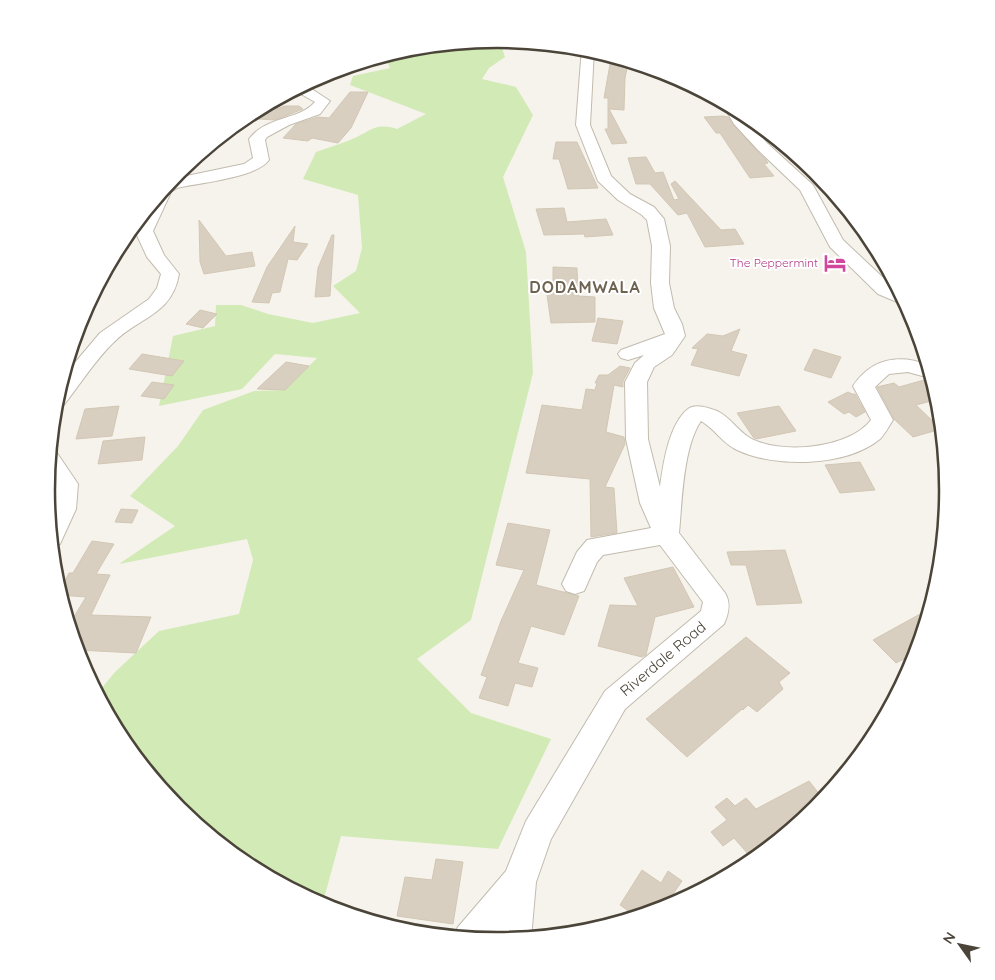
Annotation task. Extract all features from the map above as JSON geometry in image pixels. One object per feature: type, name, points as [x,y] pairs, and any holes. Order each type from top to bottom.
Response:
[{"type":"street","points":[[587,57],[583,126],[604,178],[624,197],[648,211],[655,219],[661,246],[660,283],[664,308],[672,324],[675,336],[628,354]]},
{"type":"street","points":[[180,182],[257,165],[261,160],[257,139],[260,135],[267,130],[314,111],[320,106],[322,101],[306,91]]},
{"type":"street","points":[[738,119],[762,146],[808,188],[836,243],[885,290],[894,294]]},
{"type":"street","points":[[68,385],[107,337],[158,302],[168,285],[170,274],[156,257],[144,231],[153,212]]},
{"type":"street","name":"Riverdale Road","points":[[475,932],[519,882],[537,832],[615,700],[714,616],[716,600],[666,535],[652,503],[637,439],[636,382],[645,363],[665,351],[675,336]]},
{"type":"street","points":[[575,584],[587,555],[596,547],[666,535],[673,477],[683,431],[696,413],[710,416],[742,444],[768,453],[801,456],[838,450],[863,439],[878,429],[882,420],[864,386],[883,368],[910,365],[924,370]]},
{"type":"street","points":[[56,469],[66,484],[56,508]]},
{"type":"street","points":[[514,932],[519,882]]},
{"type":"green space","points":[[469,48],[502,48],[505,57],[489,68],[482,79],[516,87],[533,115],[503,177],[526,252],[533,373],[471,620],[417,659],[471,713],[551,739],[498,849],[341,836],[324,897],[276,873],[252,858],[206,823],[165,782],[146,759],[114,711],[102,688],[115,672],[159,631],[239,614],[253,560],[247,539],[119,564],[175,526],[130,496],[178,446],[203,410],[254,391],[285,390],[317,358],[275,354],[242,389],[159,406],[173,336],[215,326],[216,305],[241,305],[268,314],[313,323],[360,313],[333,286],[356,271],[362,248],[358,195],[303,179],[316,152],[376,128],[390,127],[397,129],[426,114],[350,85],[353,76],[390,68],[387,62],[411,56]]},
{"type":"building","points":[[610,64],[627,67],[624,110],[609,109],[627,143],[612,144],[605,129],[608,129],[608,98],[604,98]]},
{"type":"building","points":[[350,92],[368,92],[351,128],[338,143],[312,138],[308,141],[283,138],[296,124],[318,117],[329,118]]},
{"type":"building","points":[[299,106],[303,109],[275,120],[257,119],[274,108]]},
{"type":"building","points":[[704,117],[728,117],[733,125],[766,160],[768,163],[764,164],[774,176],[750,178],[720,133],[716,133]]},
{"type":"building","points":[[556,142],[577,142],[598,188],[568,189],[559,159],[553,159]]},
{"type":"building","points":[[646,157],[655,173],[663,172],[674,200],[679,199],[671,184],[675,181],[721,230],[735,229],[744,244],[705,247],[687,213],[678,215],[650,184],[636,184],[628,158]]},
{"type":"building","points":[[564,208],[567,222],[606,219],[613,235],[585,237],[584,234],[544,235],[536,209]]},
{"type":"building","points":[[199,220],[226,256],[252,252],[255,266],[204,274],[200,262]]},
{"type":"building","points":[[295,226],[293,242],[308,244],[297,260],[288,259],[280,292],[272,293],[269,303],[252,302],[267,267]]},
{"type":"building","points":[[332,235],[334,235],[330,296],[315,297],[318,268]]},
{"type":"building","points":[[553,267],[577,268],[578,296],[595,297],[595,322],[551,323],[547,295],[553,294]]},
{"type":"building","points":[[200,310],[217,314],[203,328],[186,324]]},
{"type":"building","points":[[598,318],[623,321],[617,344],[592,341]]},
{"type":"building","points":[[740,329],[731,351],[747,355],[739,376],[691,365],[698,349],[692,348],[707,334],[723,336]]},
{"type":"building","points":[[814,349],[841,357],[831,378],[804,370]]},
{"type":"building","points":[[142,354],[184,361],[172,376],[129,369]]},
{"type":"building","points":[[286,362],[309,366],[285,390],[257,389]]},
{"type":"building","points":[[620,366],[630,368],[623,381],[623,387],[614,385],[606,432],[624,437],[625,444],[605,487],[614,488],[617,533],[591,537],[590,479],[526,473],[542,405],[582,410],[586,389],[595,390],[597,383],[595,383],[599,375],[608,375]]},
{"type":"building","points":[[924,380],[927,382],[930,401],[916,405],[934,423],[936,431],[913,437],[894,419],[877,387],[894,383],[899,387]]},
{"type":"building","points":[[152,382],[174,385],[164,399],[141,396]]},
{"type":"building","points":[[848,392],[855,394],[865,412],[856,417],[849,412],[844,414],[828,402]]},
{"type":"building","points":[[119,406],[112,436],[76,439],[85,409]]},
{"type":"building","points":[[779,406],[796,431],[756,439],[737,413]]},
{"type":"building","points":[[145,437],[142,460],[98,464],[103,441]]},
{"type":"building","points":[[860,462],[875,490],[840,493],[825,465]]},
{"type":"building","points":[[121,509],[138,510],[132,523],[115,522]]},
{"type":"building","points":[[508,523],[550,530],[536,585],[579,596],[564,635],[531,626],[518,663],[538,668],[532,687],[515,683],[508,706],[479,698],[487,677],[481,675],[501,621],[524,570],[496,565]]},
{"type":"building","points":[[92,541],[114,544],[96,574],[110,575],[91,615],[151,617],[136,653],[86,650],[74,617],[86,597],[68,596],[65,581],[69,573],[73,573]]},
{"type":"building","points":[[785,550],[802,603],[757,605],[746,565],[731,565],[727,552]]},
{"type":"building","points":[[673,567],[694,607],[655,617],[646,655],[642,657],[598,646],[610,605],[638,606],[624,578]]},
{"type":"building","points":[[923,613],[907,658],[896,663],[873,640]]},
{"type":"building","points":[[746,637],[790,673],[779,682],[783,689],[757,712],[748,705],[742,709],[687,757],[646,719]]},
{"type":"building","points":[[809,781],[819,794],[789,823],[748,854],[734,838],[723,846],[711,832],[727,820],[715,807],[727,798],[735,806],[746,798],[756,809]]},
{"type":"building","points":[[436,859],[463,862],[453,924],[397,916],[405,877],[432,880]]},
{"type":"building","points":[[642,870],[661,883],[668,871],[682,881],[673,894],[676,895],[667,899],[630,912],[620,905]]},
{"type":"place","name":"The Peppermint","points":[[835,263]]},
{"type":"district","name":"DODAMWALA","points":[[585,287]]}]
